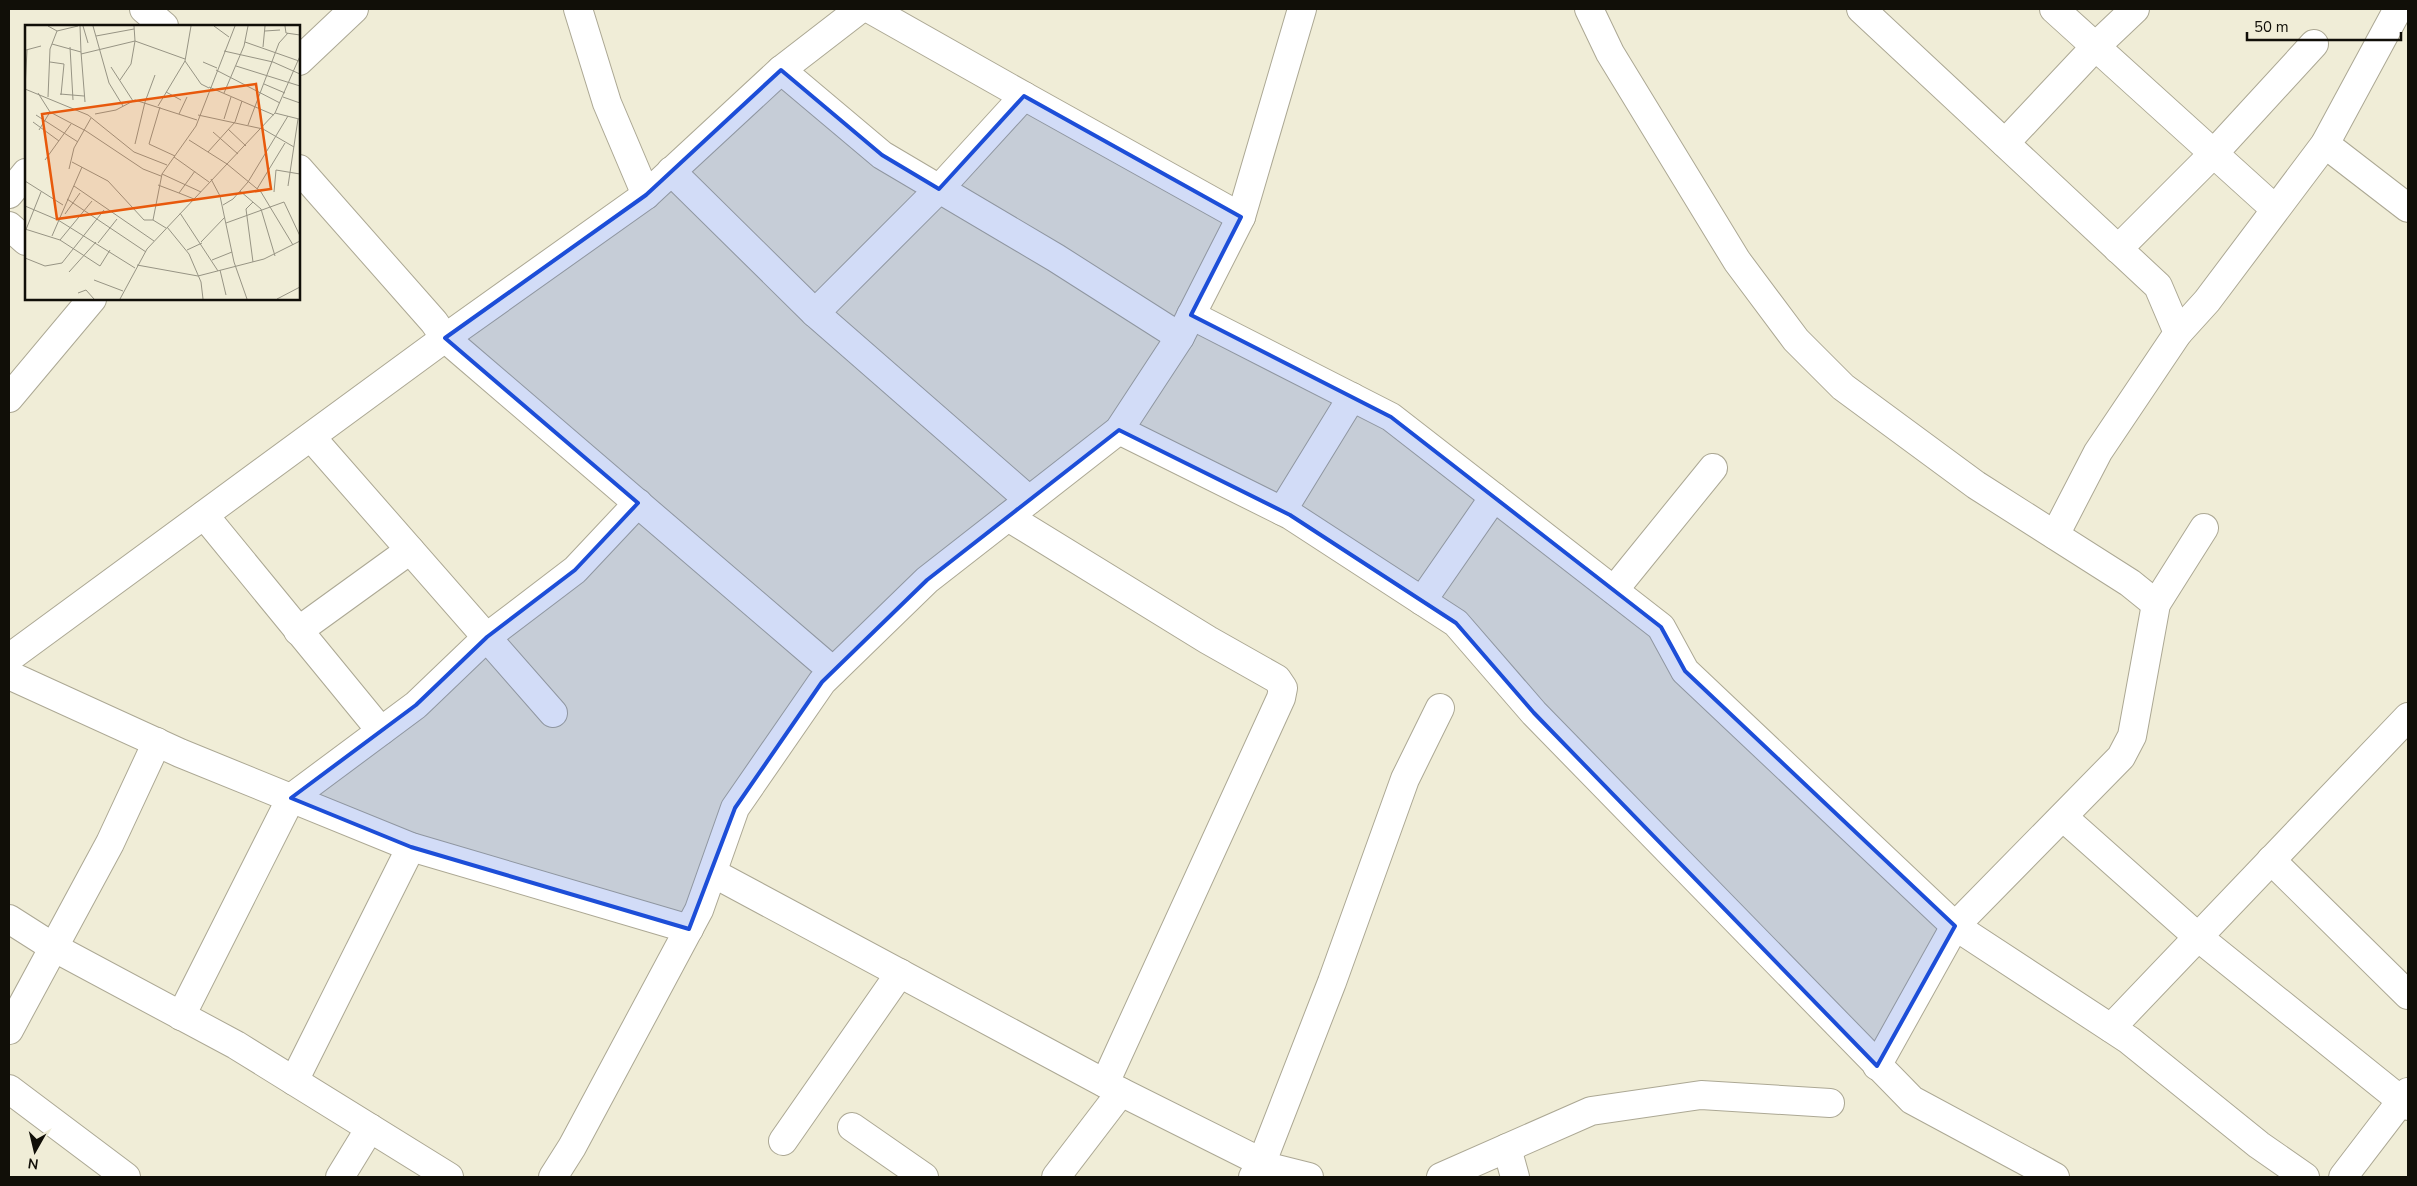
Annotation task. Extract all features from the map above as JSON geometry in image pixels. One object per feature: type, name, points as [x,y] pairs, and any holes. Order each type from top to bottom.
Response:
[{"type":"street","points":[[578,9],[607,103],[646,195]]},
{"type":"street","points":[[9,658],[445,338],[646,195],[781,70],[860,9]]},
{"type":"street","points":[[870,9],[1241,217]]},
{"type":"street","points":[[553,1177],[572,1147],[699,910],[735,808],[822,682],[927,580],[1119,430],[1186,326],[1241,217],[1302,9]]},
{"type":"street","points":[[1589,9],[1610,53],[1737,261],[1796,340],[1843,387],[1976,484],[2130,583],[2156,604]]},
{"type":"street","points":[[2054,9],[2275,209]]},
{"type":"street","points":[[2005,143],[2096,46],[2135,9]]},
{"type":"street","points":[[2055,535],[2098,452],[2178,333],[2207,301],[2325,144],[2398,9]]},
{"type":"street","points":[[300,60],[343,12]]},
{"type":"street","points":[[1877,14],[2005,143],[2158,286],[2207,301]]},
{"type":"street","points":[[2118,249],[2214,153],[2314,44]]},
{"type":"street","points":[[781,70],[882,155],[1056,258],[1186,326],[1352,397],[1391,417],[1661,627],[1685,671],[1955,926],[2129,1040],[2260,1145],[2305,1177]]},
{"type":"street","points":[[815,313],[939,189],[1024,96]]},
{"type":"street","points":[[2325,144],[2408,208]]},
{"type":"street","points":[[300,170],[434,322],[445,338],[833,670]]},
{"type":"street","points":[[672,171],[815,313],[1029,500]]},
{"type":"street","points":[[9,194],[25,174]]},
{"type":"street","points":[[9,226],[25,240]]},
{"type":"street","points":[[2158,286],[2178,333]]},
{"type":"street","points":[[9,398],[91,300]]},
{"type":"street","points":[[1282,511],[1352,397]]},
{"type":"street","points":[[1119,430],[1282,511],[1456,623],[1534,712],[1912,1100],[2055,1177]]},
{"type":"street","points":[[311,437],[553,713]]},
{"type":"street","points":[[1614,590],[1713,468]]},
{"type":"street","points":[[1422,601],[1494,497]]},
{"type":"street","points":[[181,1016],[291,798],[416,705],[487,637],[575,570],[638,504]]},
{"type":"street","points":[[204,515],[381,731]]},
{"type":"street","points":[[1008,517],[1208,640],[1277,679],[1282,688],[1281,698],[1113,1087],[1056,1177]]},
{"type":"street","points":[[1877,1066],[1955,926],[2121,757],[2132,736],[2156,604],[2204,528]]},
{"type":"street","points":[[298,631],[410,550]]},
{"type":"street","points":[[9,675],[157,742],[410,847],[689,929]]},
{"type":"street","points":[[1257,1170],[1332,982],[1405,779],[1440,708]]},
{"type":"street","points":[[2110,1028],[2408,717]]},
{"type":"street","points":[[9,1030],[110,843],[157,742]]},
{"type":"street","points":[[2063,816],[2198,937],[2406,1100],[2343,1177]]},
{"type":"street","points":[[294,1081],[410,847]]},
{"type":"street","points":[[2271,860],[2408,995]]},
{"type":"street","points":[[712,873],[1113,1087],[1257,1170],[1273,1168],[1309,1177]]},
{"type":"street","points":[[9,919],[53,947],[236,1045],[450,1177]]},
{"type":"street","points":[[783,1141],[900,973]]},
{"type":"street","points":[[9,1089],[126,1177]]},
{"type":"street","points":[[1440,1177],[1591,1111],[1701,1095],[1830,1103]]},
{"type":"street","points":[[340,1177],[370,1128]]},
{"type":"street","points":[[852,1128],[924,1177]]},
{"type":"street","points":[[1508,1148],[1515,1177]]},
{"type":"highlighted area","points":[[781,70],[882,155],[939,189],[1024,96],[1241,217],[1191,315],[1391,417],[1661,627],[1685,671],[1955,926],[1877,1066],[1534,713],[1456,623],[1290,515],[1119,430],[927,580],[822,682],[735,808],[689,929],[411,847],[291,798],[416,705],[487,637],[575,570],[638,503],[445,338],[646,195]]}]
